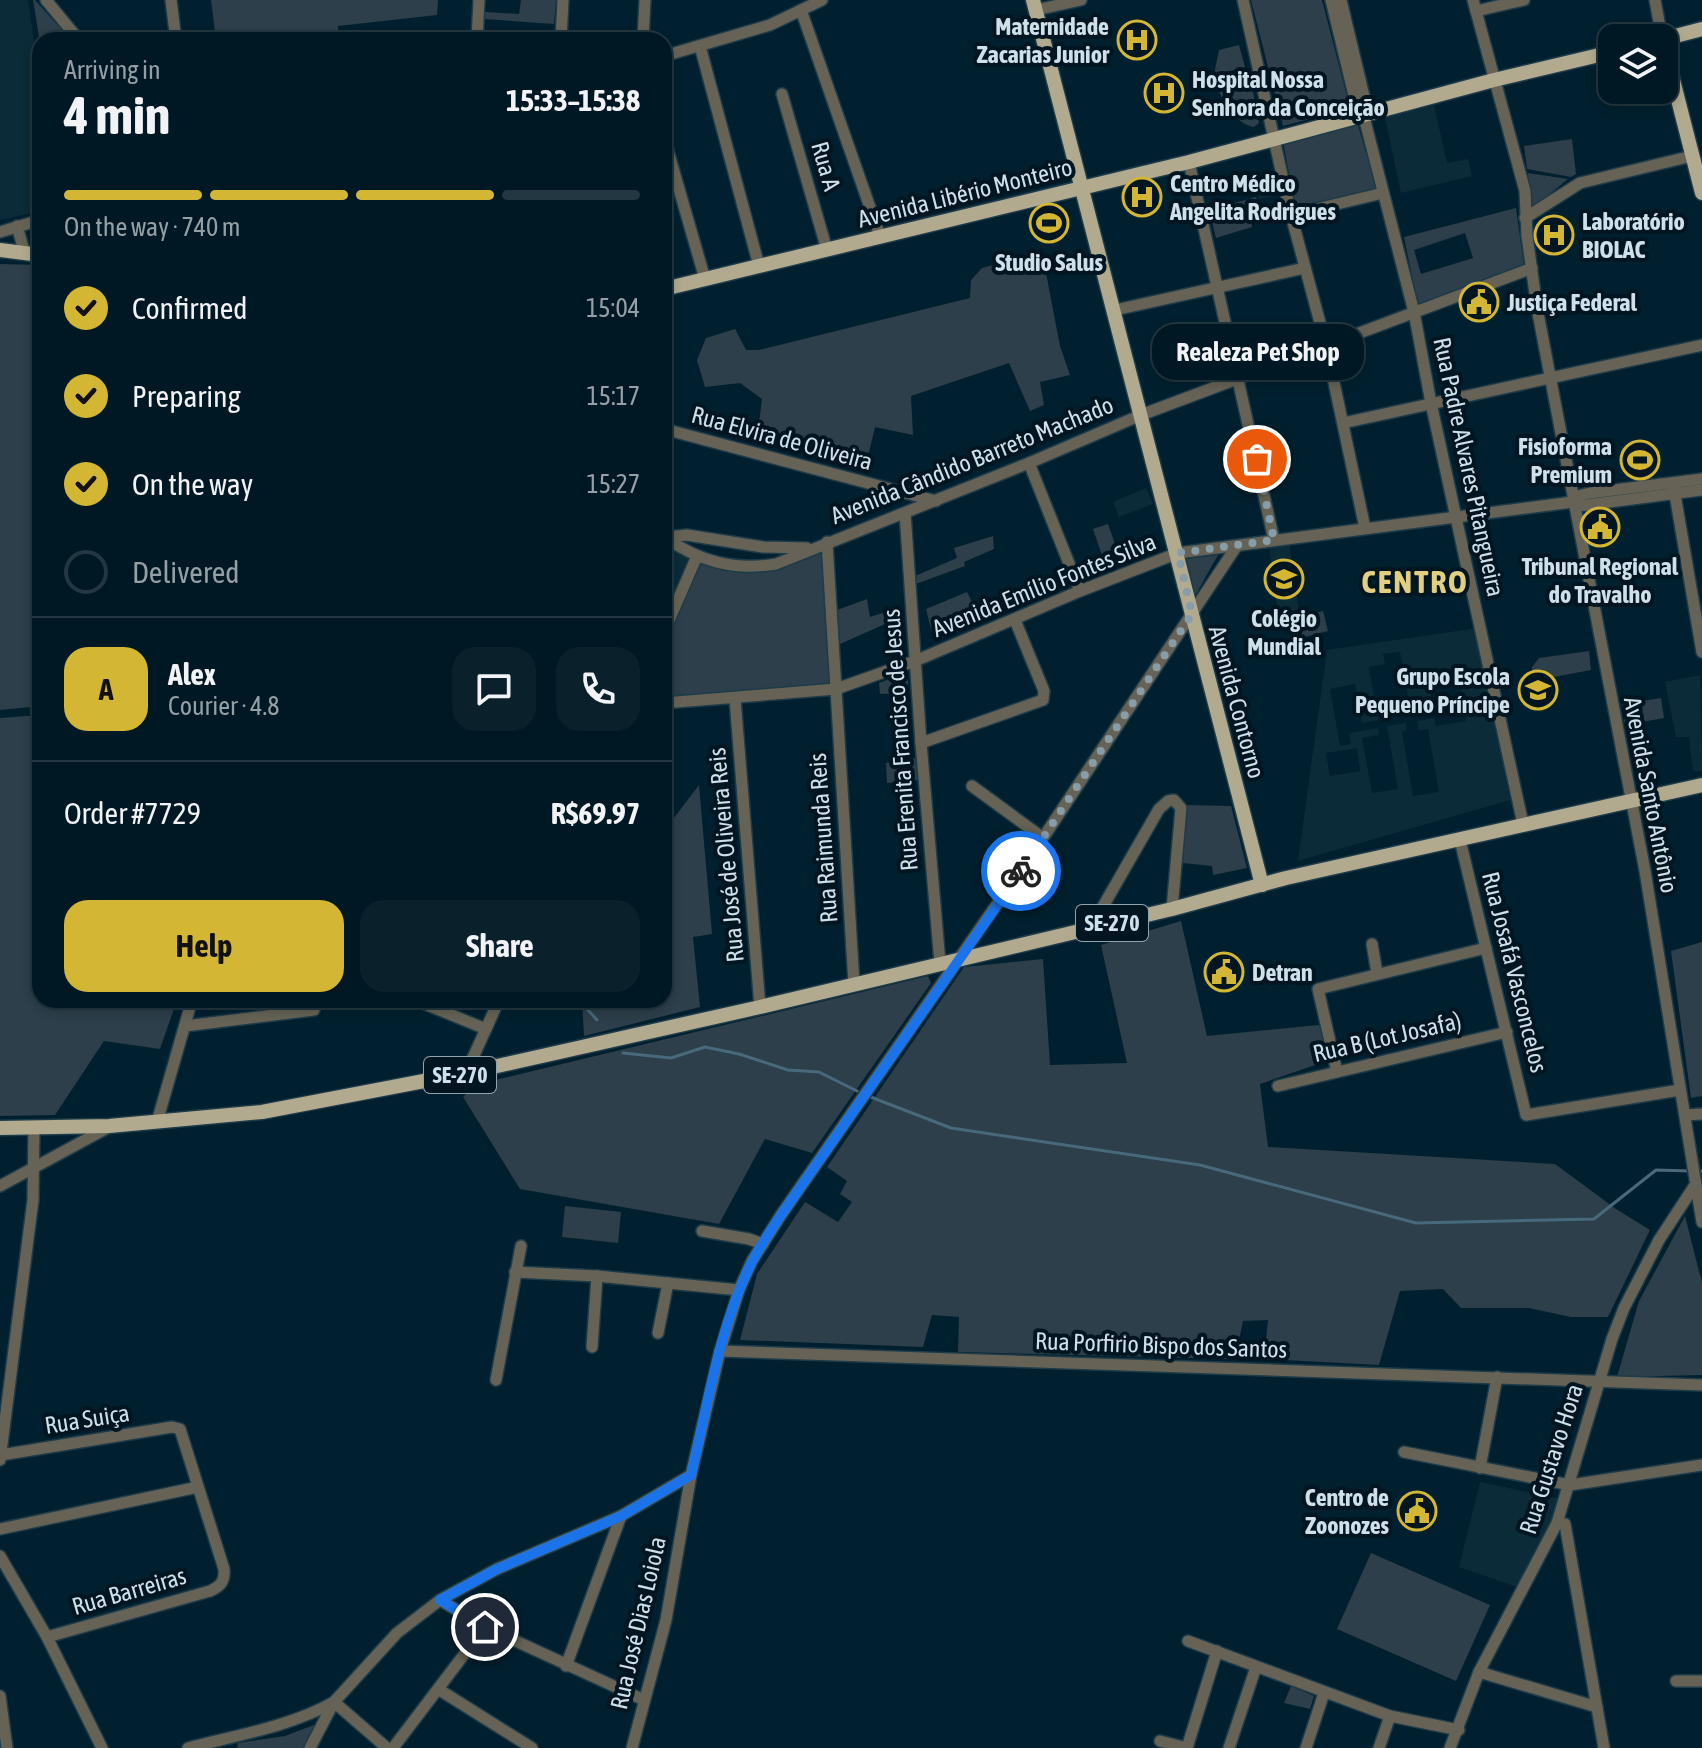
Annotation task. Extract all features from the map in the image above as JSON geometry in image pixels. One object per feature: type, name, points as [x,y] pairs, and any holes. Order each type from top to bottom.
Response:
[{"type":"main road","name":"Avenida Contorno","points":[[1034,5],[1262,885]]},
{"type":"main road","points":[[1678,36],[1702,29]]},
{"type":"main road","name":"Avenida Libério Monteiro","points":[[672,287],[1189,162],[1598,55]]},
{"type":"main road","points":[[1678,100],[1702,193]]},
{"type":"main road","points":[[0,250],[32,254]]},
{"type":"main road","name":"SE-270","points":[[0,1128],[109,1126],[262,1112],[466,1073],[760,1007],[1523,824],[1702,785]]},
{"type":"street","points":[[46,0],[72,32]]},
{"type":"street","points":[[171,0],[175,32]]},
{"type":"street","points":[[477,32],[479,0]]},
{"type":"street","points":[[561,32],[563,0]]},
{"type":"street","points":[[643,32],[645,0]]},
{"type":"street","points":[[672,54],[770,25],[822,0]]},
{"type":"street","points":[[1034,5],[1081,0]]},
{"type":"street","points":[[1243,0],[1291,215],[1326,345],[1365,528]]},
{"type":"street","points":[[1331,0],[1364,117]]},
{"type":"street","points":[[1341,0],[1364,117]]},
{"type":"street","points":[[1475,6],[1524,0]]},
{"type":"street","points":[[1655,0],[1660,24]]},
{"type":"street","name":"Avenida Santo Antônio","points":[[1475,6],[1525,191],[1525,218],[1532,268],[1573,502],[1654,925],[1702,1222]]},
{"type":"street","points":[[801,10],[880,236]]},
{"type":"street","points":[[700,46],[759,266]]},
{"type":"street","name":"Rua A","points":[[782,94],[827,250]]},
{"type":"street","name":"Rua Padre Alvares Pitangueira","points":[[1364,117],[1414,312],[1523,824]]},
{"type":"street","points":[[1525,218],[1580,183],[1692,156]]},
{"type":"street","points":[[1189,162],[1274,540]]},
{"type":"street","points":[[672,165],[705,279]]},
{"type":"street","points":[[1291,215],[1383,193]]},
{"type":"street","points":[[0,232],[32,222]]},
{"type":"street","points":[[17,226],[32,252]]},
{"type":"street","points":[[1115,310],[1305,268]]},
{"type":"street","name":"Avenida Cândido Barreto Machado","points":[[823,544],[936,501],[1141,415],[1532,268]]},
{"type":"street","points":[[1343,423],[1702,345]]},
{"type":"street","name":"Rua Elvira de Oliveira","points":[[672,431],[936,501]]},
{"type":"street","points":[[1029,463],[1080,591]]},
{"type":"street","points":[[1674,488],[1702,479]]},
{"type":"street","points":[[1674,488],[1702,490]]},
{"type":"street","points":[[1674,488],[1696,587],[1702,652]]},
{"type":"street","name":"Avenida Emílio Fontes Silva","points":[[672,703],[836,689],[915,661],[1178,553],[1573,502],[1578,496],[1590,493],[1674,488]]},
{"type":"street","name":"Rua Erenita Francisco de Jesus","points":[[905,513],[940,963]]},
{"type":"street","points":[[672,536],[683,535],[777,549],[823,544]]},
{"type":"street","points":[[679,547],[683,535]]},
{"type":"street","points":[[672,542],[697,556],[728,567],[749,568],[776,564],[823,544]]},
{"type":"street","name":"Rua Raimunda Reis","points":[[823,544],[836,689],[854,984]]},
{"type":"street","name":"Rua José Dias Loiola","points":[[632,1748],[666,1620],[691,1475],[720,1351],[739,1290],[763,1244],[1043,838],[1236,547]]},
{"type":"street","points":[[672,614],[697,556]]},
{"type":"street","points":[[921,743],[1043,700],[1044,691],[1015,620]]},
{"type":"street","name":"Rua José de Oliveira Reis","points":[[735,699],[760,1007]]},
{"type":"street","points":[[972,786],[1043,838]]},
{"type":"street","points":[[1090,929],[1159,809],[1174,800],[1181,808],[1172,909]]},
{"type":"street","name":"Rua Josafá Vasconcelos","points":[[1460,840],[1526,1115],[1680,1090]]},
{"type":"street","points":[[1372,944],[1377,973]]},
{"type":"street","points":[[1337,1072],[1318,989],[1486,948]]},
{"type":"street","points":[[157,1122],[190,1008]]},
{"type":"street","points":[[435,1008],[486,1029]]},
{"type":"street","points":[[466,1073],[495,1008]]},
{"type":"street","points":[[185,1026],[314,1010]]},
{"type":"street","name":"Rua B (Lot Josafa)","points":[[1278,1086],[1507,1032]]},
{"type":"street","points":[[1685,1115],[1702,1114]]},
{"type":"street","points":[[0,1186],[109,1126]]},
{"type":"street","points":[[0,1458],[33,1200],[34,1128]]},
{"type":"street","name":"Rua Gustavo Hora","points":[[1450,1748],[1479,1672],[1557,1523],[1612,1339],[1640,1275],[1695,1185]]},
{"type":"street","points":[[702,1231],[763,1244]]},
{"type":"street","points":[[496,1380],[521,1246]]},
{"type":"street","points":[[515,1272],[597,1276],[739,1290]]},
{"type":"street","points":[[592,1347],[597,1276]]},
{"type":"street","points":[[658,1333],[668,1283]]},
{"type":"street","name":"Rua Porfirio Bispo dos Santos","points":[[720,1351],[1702,1385]]},
{"type":"street","points":[[1480,1468],[1497,1377]]},
{"type":"street","name":"Rua Suiça","points":[[0,1458],[172,1427],[180,1429],[198,1487]]},
{"type":"street","points":[[1404,1452],[1570,1485],[1702,1465]]},
{"type":"street","points":[[310,1748],[334,1702],[397,1633],[440,1600],[497,1569],[621,1516],[691,1475]]},
{"type":"street","points":[[0,1529],[198,1487]]},
{"type":"street","name":"Rua Barreiras","points":[[47,1637],[210,1591],[221,1584],[225,1577],[224,1569],[198,1487]]},
{"type":"street","points":[[566,1666],[621,1516]]},
{"type":"street","points":[[1557,1523],[1565,1524],[1604,1748]]},
{"type":"street","points":[[0,1556],[47,1637],[102,1748]]},
{"type":"street","points":[[440,1600],[485,1627],[644,1700]]},
{"type":"street","points":[[393,1748],[485,1627]]},
{"type":"street","points":[[1188,1641],[1390,1716],[1459,1730]]},
{"type":"street","points":[[1160,1741],[1187,1748],[1217,1651]]},
{"type":"street","points":[[1229,1748],[1256,1667]]},
{"type":"street","points":[[1479,1672],[1597,1707]]},
{"type":"street","points":[[1676,1681],[1702,1681]]},
{"type":"street","points":[[438,1689],[532,1748]]},
{"type":"street","points":[[1306,1748],[1324,1693]]},
{"type":"street","points":[[0,1696],[7,1748]]},
{"type":"street","points":[[188,1748],[286,1723],[334,1702]]},
{"type":"street","points":[[334,1702],[387,1748]]},
{"type":"street","points":[[1379,1748],[1390,1716]]},
{"type":"shaded area","points":[[0,0],[28,0],[33,32],[32,213],[0,220]]},
{"type":"shaded area","points":[[33,0],[64,32],[38,32]]},
{"type":"shaded area","points":[[211,0],[438,0],[437,15],[338,26],[338,32],[215,32]]},
{"type":"shaded area","points":[[521,0],[556,0],[554,24],[484,19],[485,12],[519,14]]},
{"type":"shaded area","points":[[1251,0],[1322,0],[1350,108],[1283,126]]},
{"type":"shaded area","points":[[1239,45],[1245,67],[1219,74],[1224,92],[1252,86],[1259,123],[1254,127],[1240,121],[1228,108],[1215,77],[1219,50]]},
{"type":"shaded area","points":[[1246,68],[1249,85],[1223,90],[1220,74]]},
{"type":"shaded area","points":[[1434,105],[1447,163],[1468,159],[1472,176],[1401,193],[1385,118]]},
{"type":"shaded area","points":[[1357,122],[1377,190],[1296,210],[1283,142]]},
{"type":"shaded area","points":[[1572,139],[1576,174],[1571,177],[1527,169],[1524,146]]},
{"type":"shaded area","points":[[1273,172],[1278,195],[1259,199],[1257,189],[1261,188],[1258,175]]},
{"type":"shaded area","points":[[1528,173],[1568,179],[1534,207],[1530,205]]},
{"type":"shaded area","points":[[1256,197],[1262,218],[1251,221],[1252,227],[1216,238],[1209,210]]},
{"type":"shaded area","points":[[1516,208],[1524,266],[1418,306],[1404,237]],"holes":[[[1465,233],[1473,258],[1421,274],[1414,250]]]},
{"type":"shaded area","points":[[1042,252],[1060,346],[1070,375],[1040,382],[1044,405],[1030,411],[1009,363],[911,396],[913,435],[875,427],[865,469],[757,441],[762,399],[740,383],[705,387],[697,360],[706,338],[735,329],[746,350],[759,350],[970,298],[971,280],[982,268]]},
{"type":"shaded area","points":[[0,264],[32,265],[32,707],[0,710]]},
{"type":"shaded area","name":"Fisioforma Premium","points":[[1645,440],[1649,479],[1634,481],[1630,442]]},
{"type":"shaded area","points":[[1146,488],[1153,504],[1119,517],[1113,502]]},
{"type":"shaded area","points":[[1108,524],[1122,564],[1107,570],[1093,529]]},
{"type":"shaded area","points":[[993,536],[994,549],[964,562],[965,566],[916,584],[915,576],[957,558],[954,548]]},
{"type":"shaded area","name":"Colégio Mundial","points":[[1289,542],[1299,611],[1278,613],[1269,546]]},
{"type":"shaded area","points":[[824,544],[833,686],[672,697],[672,627],[702,561],[721,568],[752,572],[791,561]]},
{"type":"shaded area","points":[[672,550],[692,559],[672,604]]},
{"type":"shaded area","points":[[1218,555],[1195,596],[1184,559]]},
{"type":"shaded area","points":[[967,592],[982,622],[934,641],[926,609]]},
{"type":"shaded area","points":[[867,599],[870,617],[902,607],[903,616],[840,644],[837,610]]},
{"type":"shaded area","points":[[1323,611],[1328,631],[1293,640],[1288,620]]},
{"type":"shaded area","points":[[1478,628],[1510,800],[1298,861],[1327,650]],"holes":[[[1400,652],[1411,714],[1433,710],[1429,683],[1459,678],[1466,721],[1436,726],[1434,718],[1417,721],[1419,730],[1428,729],[1439,792],[1413,796],[1402,732],[1407,730],[1406,723],[1387,726],[1398,789],[1372,793],[1362,738],[1379,735],[1378,728],[1349,733],[1351,744],[1340,746],[1330,689],[1355,684],[1362,723],[1378,720],[1369,667],[1385,664],[1383,654]],[[1357,748],[1360,771],[1330,776],[1326,753]]]},
{"type":"shaded area","points":[[1589,651],[1591,670],[1532,681],[1532,667],[1539,658]]},
{"type":"shaded area","points":[[907,672],[909,693],[880,694],[879,683]]},
{"type":"shaded area","points":[[1700,675],[1702,771],[1693,771],[1689,737],[1676,737],[1665,682]]},
{"type":"shaded area","points":[[1661,698],[1664,718],[1625,725],[1622,704]]},
{"type":"shaded area","points":[[32,716],[32,1008],[174,1008],[160,1049],[104,1041],[55,1115],[0,1116],[0,718]]},
{"type":"shaded area","points":[[918,758],[920,780],[887,783],[886,763]]},
{"type":"shaded area","points":[[699,785],[712,934],[693,937],[700,1007],[584,1036],[582,1008],[672,1008],[672,820]]},
{"type":"shaded area","points":[[1184,805],[1231,806],[1247,868],[1213,875],[1212,866],[1183,863]]},
{"type":"shaded area","points":[[1181,921],[1207,1036],[1319,1025],[1325,1040],[1324,1062],[1260,1084],[1268,1147],[1555,1164],[1650,1230],[1608,1317],[1571,1317],[1529,1308],[1461,1308],[1443,1289],[1400,1291],[1379,1365],[1264,1359],[1268,1320],[1243,1321],[1235,1359],[958,1352],[959,1317],[932,1315],[923,1347],[740,1340],[757,1274],[805,1202],[838,1222],[852,1202],[840,1194],[847,1181],[827,1167],[964,967],[1043,959],[1050,1065],[1127,1063],[1101,945]]},
{"type":"shaded area","points":[[1702,942],[1702,1096],[1691,1098],[1671,951]]},
{"type":"shaded area","points":[[928,976],[931,983],[812,1153],[765,1139],[719,1224],[520,1189],[463,1097],[475,1085]]},
{"type":"shaded area","points":[[565,1206],[621,1212],[618,1243],[562,1237]]},
{"type":"shaded area","points":[[1685,1216],[1702,1283],[1702,1375],[1617,1377],[1639,1301]]},
{"type":"shaded area","points":[[1480,1482],[1561,1499],[1520,1588],[1459,1567]]},
{"type":"shaded area","points":[[1371,1553],[1490,1605],[1456,1681],[1337,1629]]},
{"type":"shaded area","points":[[1291,1686],[1314,1696],[1310,1709],[1284,1703]]},
{"type":"shaded area","points":[[319,1723],[307,1748],[237,1748],[238,1743],[285,1736]]},
{"type":"waterway","points":[[586,1008],[597,1020]]},
{"type":"waterway","points":[[623,1053],[671,1058],[705,1047],[788,1070],[819,1072],[861,1093]]},
{"type":"waterway","points":[[868,1096],[951,1128],[1200,1165],[1416,1223],[1594,1219],[1656,1170],[1690,1171]]},
{"type":"way so far","points":[[1021,871],[1192,614],[1178,553],[1274,540],[1257,459]]},
{"type":"place","name":"Maternidade Zacarias Junior","points":[[1137,40]]},
{"type":"place","name":"Hospital Nossa Senhora da Conceição","points":[[1164,93]]},
{"type":"place","name":"Centro Médico Angelita Rodrigues","points":[[1142,197]]},
{"type":"place","name":"Studio Salus","points":[[1049,223]]},
{"type":"place","name":"Laboratório BIOLAC","points":[[1554,235]]},
{"type":"place","name":"Justiça Federal","points":[[1479,302]]},
{"type":"place","name":"Realeza Pet Shop","points":[[1257,459]]},
{"type":"place","name":"Fisioforma Premium","points":[[1640,460]]},
{"type":"place","name":"Tribunal Regional do Travalho","points":[[1600,527]]},
{"type":"place","name":"Colégio Mundial","points":[[1284,579]]},
{"type":"place","name":"Grupo Escola Pequeno Príncipe","points":[[1538,690]]},
{"type":"place","name":"Detran","points":[[1224,972]]},
{"type":"place","name":"Centro de Zoonozes","points":[[1417,1511]]},
{"type":"district","name":"CENTRO","points":[[1415,581]]},
{"type":"route","points":[[485,1627],[440,1600],[497,1569],[621,1516],[691,1475],[720,1351],[739,1290],[752,1261],[1021,871]]}]
